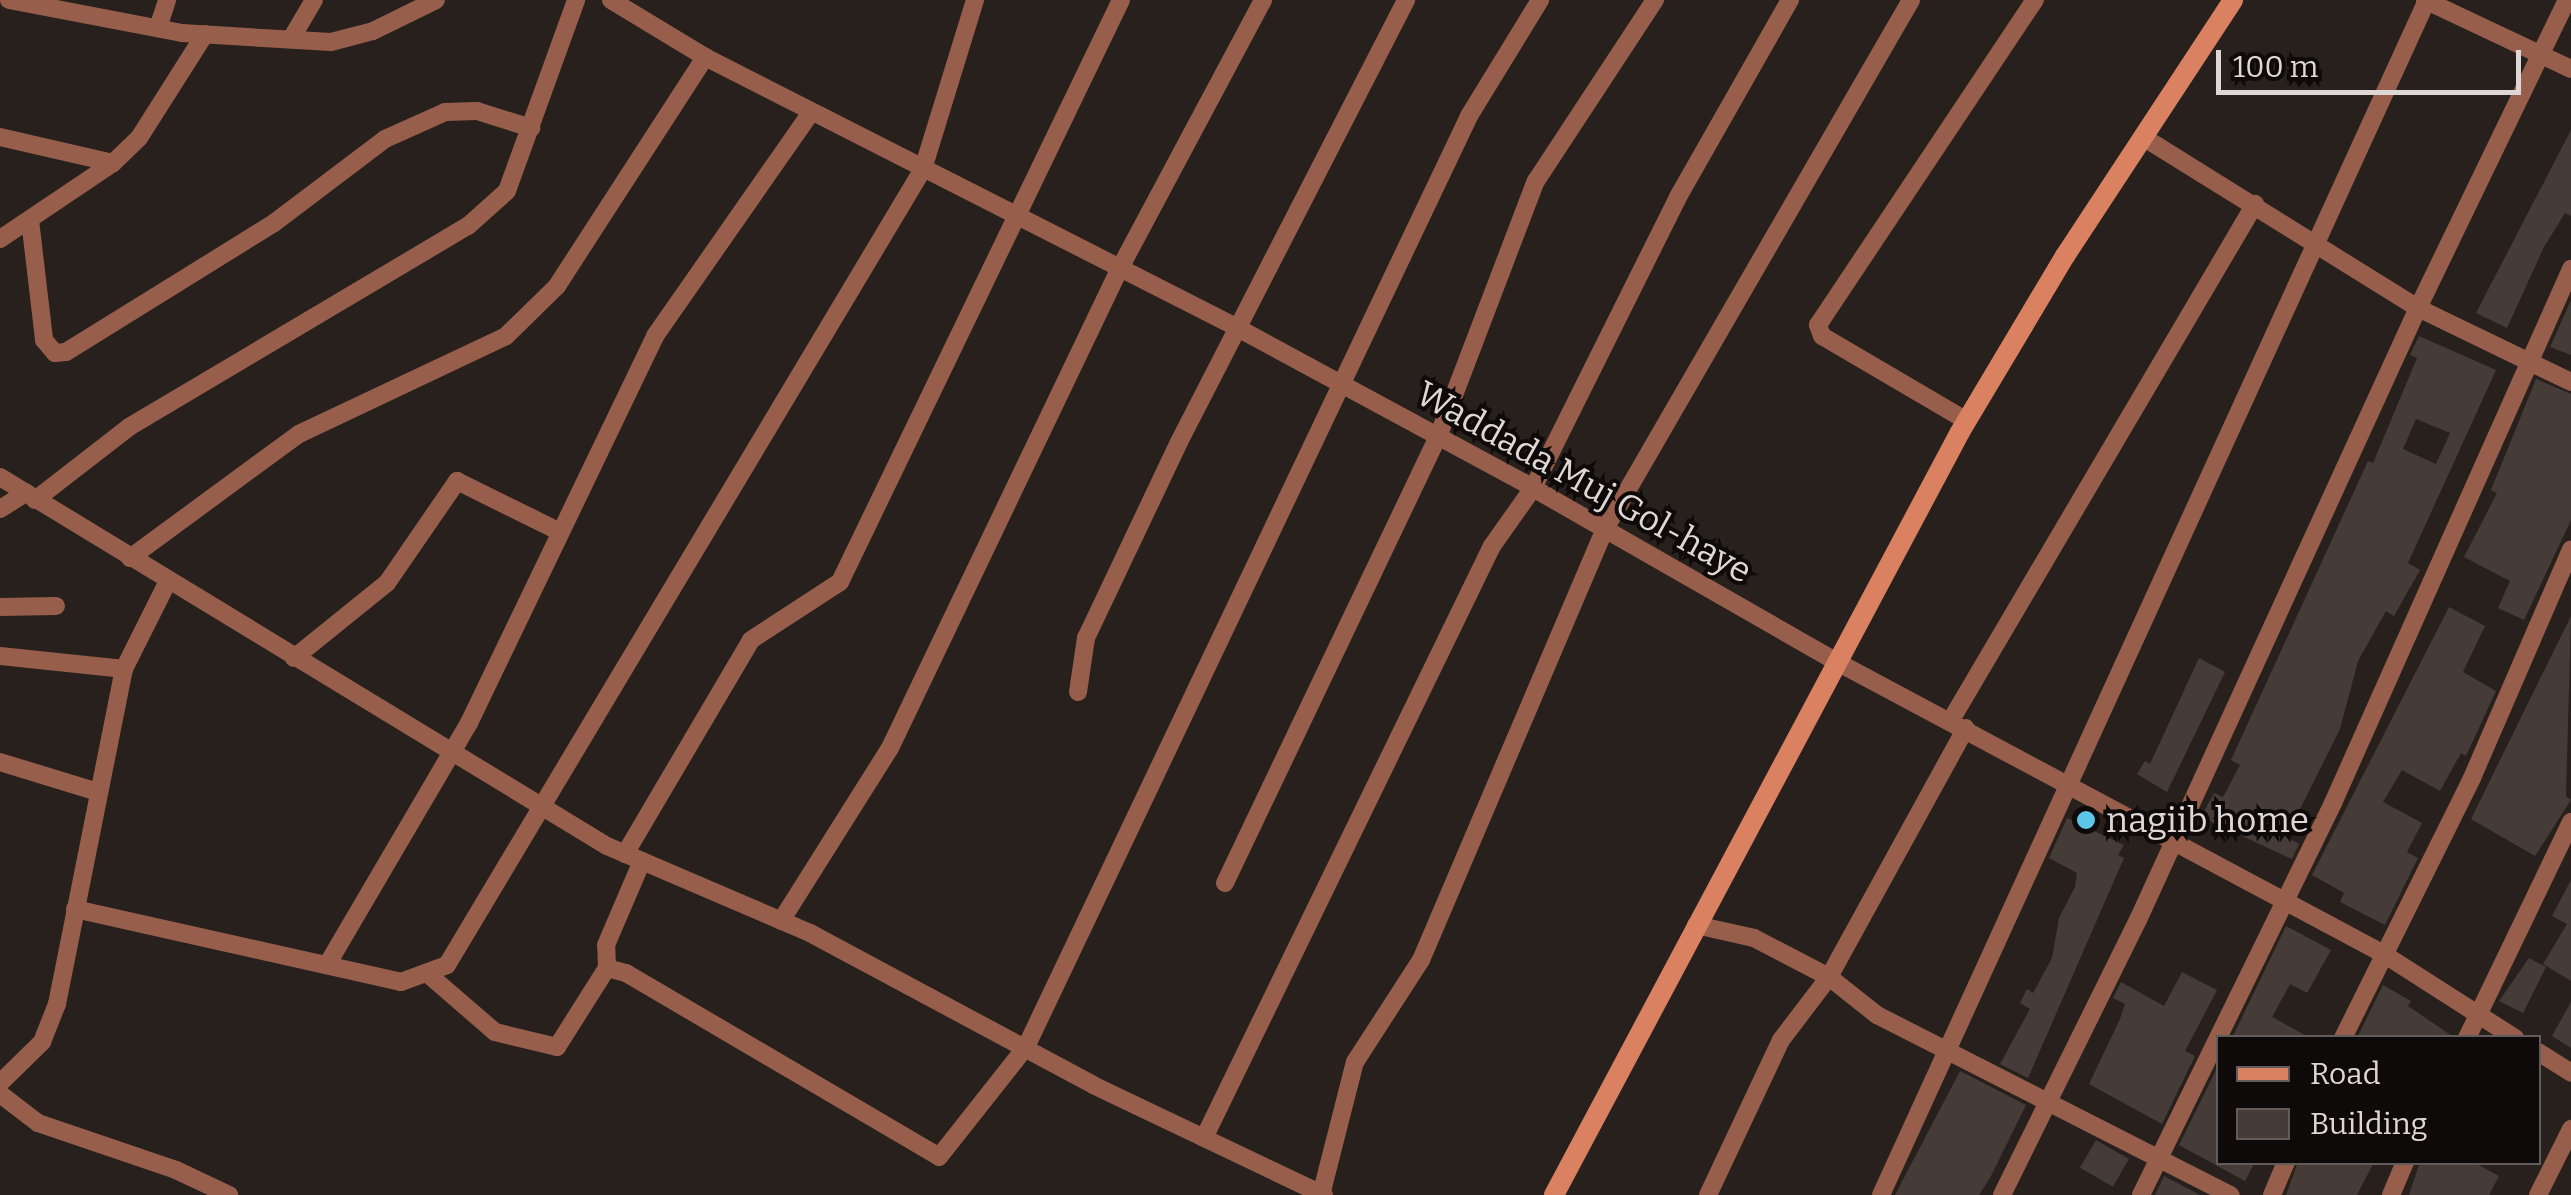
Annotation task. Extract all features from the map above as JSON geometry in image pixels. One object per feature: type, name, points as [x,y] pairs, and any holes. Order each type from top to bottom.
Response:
[{"type":"main road","points":[[1554,1195],[1967,420],[2143,137],[2234,0]]},
{"type":"street","points":[[9,0],[158,28],[331,42],[373,31],[436,0]]},
{"type":"street","points":[[158,28],[167,0]]},
{"type":"street","points":[[291,39],[314,0]]},
{"type":"street","points":[[0,509],[31,496],[129,428],[468,226],[507,191],[576,0]]},
{"type":"street","name":"Waddada Muj Gol-haye","points":[[611,0],[705,56],[1234,326],[1533,488],[1839,663],[2382,952],[2511,1035]]},
{"type":"street","points":[[75,910],[401,982],[429,976],[447,965],[538,807],[732,497],[923,170],[976,0]]},
{"type":"street","points":[[429,976],[496,1032],[557,1047],[607,968],[606,945],[634,858],[751,640],[840,582],[1020,218],[1055,127],[1121,0]]},
{"type":"street","points":[[782,921],[890,748],[1120,268],[1263,0]]},
{"type":"street","points":[[1078,692],[1086,638],[1234,326],[1406,0]]},
{"type":"street","points":[[607,968],[642,982],[940,1156],[1026,1047],[1344,386],[1469,116],[1540,0]]},
{"type":"street","points":[[1225,883],[1438,437],[1536,181],[1656,0]]},
{"type":"street","points":[[1204,1138],[1492,546],[1533,488],[1678,197],[1790,0]]},
{"type":"street","points":[[0,477],[294,658],[317,665],[450,756],[538,807],[634,858],[782,921],[1322,1195],[1356,1062],[1421,960],[1605,529],[1911,0]]},
{"type":"street","points":[[1967,420],[1822,336],[1818,325],[2035,0]]},
{"type":"street","points":[[1881,1195],[1949,1051],[2024,872],[2072,784],[2320,243],[2426,0],[2571,69]]},
{"type":"street","points":[[2002,1195],[2172,840],[2418,308],[2567,0]]},
{"type":"street","points":[[0,238],[113,163],[152,123],[205,34]]},
{"type":"street","points":[[130,558],[299,434],[506,336],[556,286],[705,56]]},
{"type":"street","points":[[30,220],[44,340],[55,353],[66,352],[274,222],[385,139],[445,112],[477,111],[532,128]]},
{"type":"street","points":[[327,966],[450,756],[672,306],[811,112]]},
{"type":"street","points":[[0,137],[113,163]]},
{"type":"street","points":[[2143,137],[2320,243],[2418,308],[2571,382]]},
{"type":"street","points":[[1708,1195],[1781,1040],[1829,976],[1959,724],[2255,204]]},
{"type":"street","points":[[2220,1035],[2285,900],[2571,269]]},
{"type":"street","points":[[294,658],[387,583],[457,481],[560,532]]},
{"type":"street","points":[[2345,1035],[2382,952],[2472,778],[2571,549]]},
{"type":"street","points":[[0,1083],[26,1061],[48,1027],[124,669],[168,581]]},
{"type":"street","points":[[0,607],[56,606]]},
{"type":"street","points":[[0,656],[124,669]]},
{"type":"street","points":[[0,762],[98,792]]},
{"type":"street","points":[[2468,1035],[2571,822]]},
{"type":"street","points":[[1696,925],[1754,938],[1829,976],[1877,1015],[2232,1195]]},
{"type":"street","points":[[2141,1195],[2216,1042]]},
{"type":"street","points":[[2541,1054],[2571,1073]]},
{"type":"street","points":[[0,1094],[38,1123],[176,1170],[229,1195]]},
{"type":"street","points":[[2538,1195],[2571,1129]]},
{"type":"street","points":[[2272,1195],[2285,1165]]},
{"type":"street","points":[[2390,1195],[2404,1165]]},
{"type":"building","points":[[2571,130],[2571,216],[2565,213],[2544,247],[2507,328],[2476,313]]},
{"type":"building","points":[[2571,300],[2571,355],[2550,347]]},
{"type":"building","points":[[2419,336],[2496,370],[2408,563],[2420,570],[2394,616],[2386,611],[2358,661],[2340,729],[2286,837],[2299,844],[2292,859],[2201,817],[2214,793],[2223,797],[2240,765],[2231,760],[2368,461],[2373,463],[2417,358],[2410,355]],"holes":[[[2416,419],[2450,433],[2436,464],[2403,449]]]},
{"type":"building","points":[[2536,379],[2571,394],[2571,520],[2524,620],[2498,608],[2510,581],[2464,557],[2497,493],[2491,490]]},
{"type":"building","points":[[2449,607],[2485,626],[2463,672],[2496,691],[2466,756],[2461,753],[2440,791],[2402,770],[2383,802],[2422,823],[2407,852],[2418,858],[2385,925],[2340,902],[2344,893],[2312,875]]},
{"type":"building","points":[[2571,616],[2566,796],[2571,800],[2535,856],[2471,819]]},
{"type":"building","points":[[2199,658],[2225,672],[2167,792],[2137,774],[2145,761],[2150,764]]},
{"type":"building","points":[[2067,818],[2124,845],[2118,855],[2124,858],[2028,1078],[2000,1064],[2030,1009],[2020,1003],[2027,989],[2033,993],[2052,958],[2059,918],[2075,887],[2077,873],[2049,858]]},
{"type":"building","points":[[2571,880],[2571,981],[2543,964],[2567,924],[2552,916]]},
{"type":"building","points":[[2286,926],[2331,950],[2307,993],[2290,984],[2272,1017],[2305,1035],[2233,1035]]},
{"type":"building","points":[[2529,958],[2546,967],[2523,1013],[2499,1001]]},
{"type":"building","points":[[2182,972],[2217,990],[2185,1051],[2195,1056],[2162,1124],[2089,1084],[2125,1004],[2113,998],[2121,982],[2164,1006]]},
{"type":"building","points":[[2383,985],[2411,1001],[2408,1006],[2451,1035],[2358,1035]]},
{"type":"building","points":[[2571,1002],[2571,1048],[2552,1036]]},
{"type":"building","points":[[2216,1070],[2216,1165],[2253,1165],[2245,1181],[2179,1145]]},
{"type":"building","points":[[1960,1071],[2026,1105],[1991,1176],[1979,1195],[1895,1195]]},
{"type":"building","points":[[2096,1140],[2129,1159],[2113,1187],[2080,1168]]},
{"type":"building","points":[[2297,1165],[2372,1165],[2357,1195],[2286,1195]]},
{"type":"building","points":[[2419,1165],[2479,1165],[2499,1176],[2489,1195],[2409,1195]]},
{"type":"building","points":[[2164,1176],[2200,1195],[2155,1195]]},
{"type":"place","name":"nagiib home","points":[[2086,820]]}]
